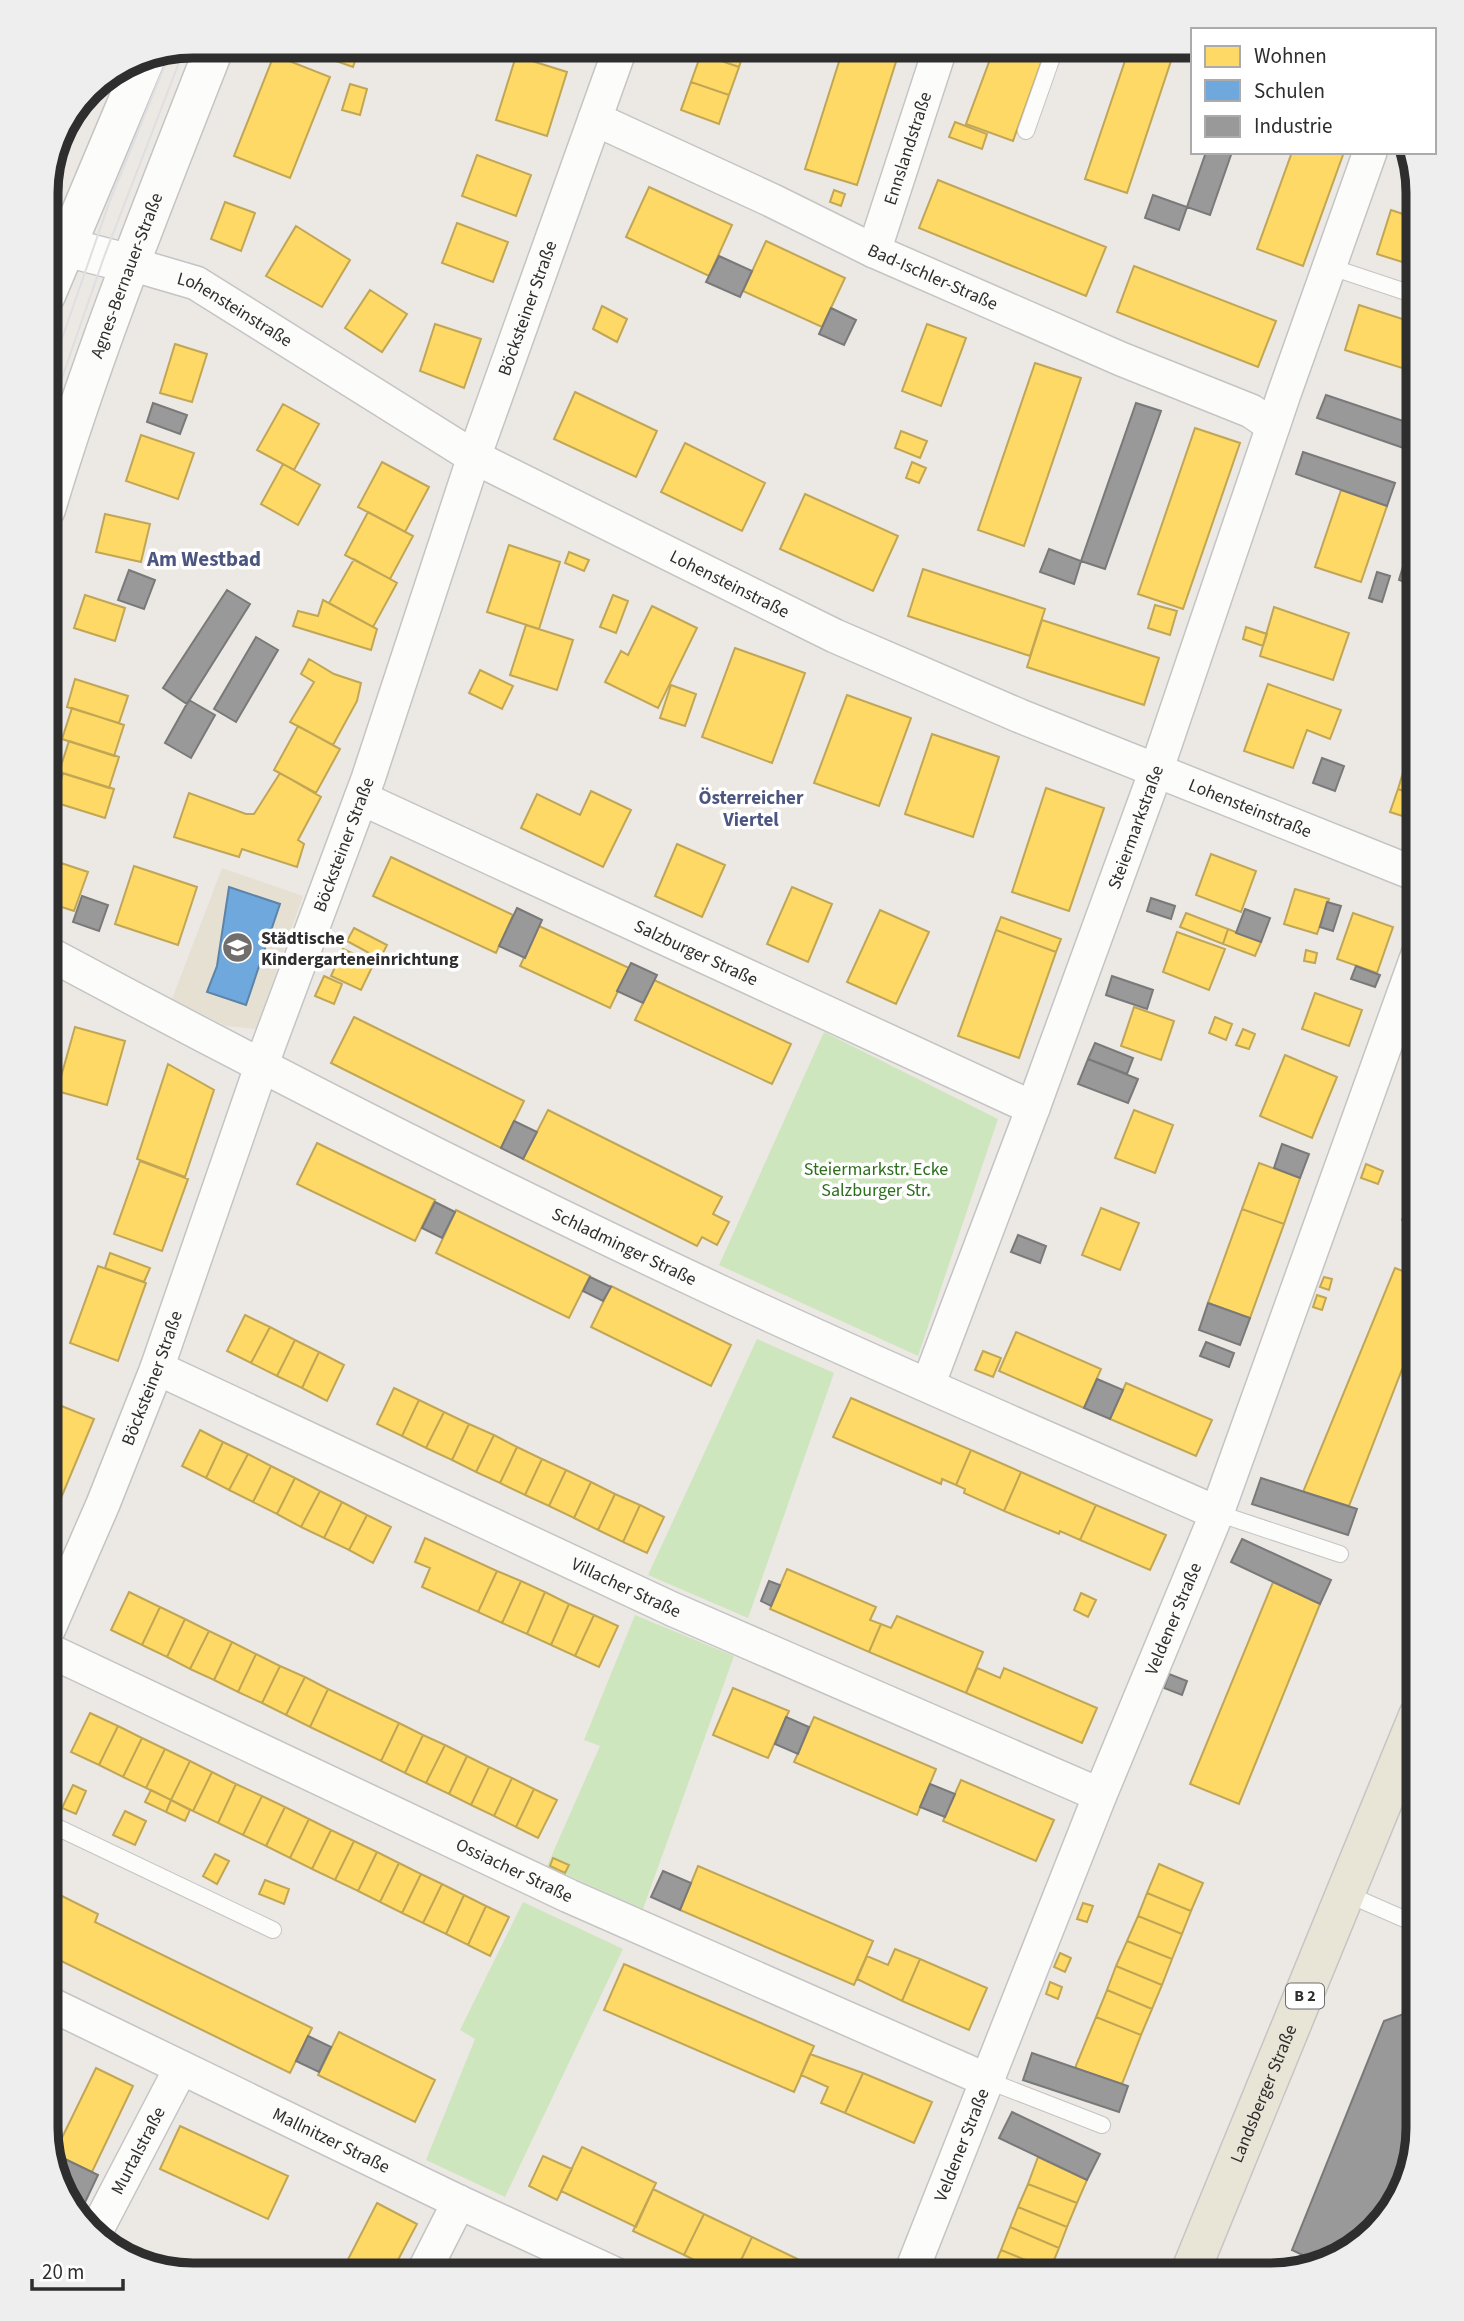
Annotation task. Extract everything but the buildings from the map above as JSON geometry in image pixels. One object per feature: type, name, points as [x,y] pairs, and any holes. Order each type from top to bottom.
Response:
[{"type":"main road","name":"Agnes-Bernauer-Straße","points":[[58,469],[131,264],[210,58]]},
{"type":"main road","points":[[58,240],[140,69]]},
{"type":"main road","name":"Lohensteinstraße","points":[[58,245],[131,264]]},
{"type":"main road","name":"Landsberger Straße","points":[[1194,2263],[1406,1748]]},
{"type":"street","name":"Böcksteiner Straße","points":[[58,1607],[158,1368],[261,1067],[361,798],[474,457],[617,58]]},
{"type":"street","name":"Ennslandstraße","points":[[874,251],[938,58]]},
{"type":"street","name":"Bad-Ischler-Straße","points":[[595,119],[874,251],[1121,359],[1251,411],[1273,426]]},
{"type":"street","name":"Steiermarkstraße","points":[[928,1385],[1156,771],[1273,426],[1369,154]]},
{"type":"street","name":"Lohensteinstraße","points":[[131,264],[196,284],[474,457],[843,640],[1020,716],[1406,870]]},
{"type":"street","name":"Salzburger Straße","points":[[361,798],[1033,1108]]},
{"type":"street","name":"Schladminger Straße","points":[[58,958],[261,1067],[717,1290],[1217,1513]]},
{"type":"street","name":"Veldener Straße","points":[[915,2263],[1100,1795],[1217,1513],[1406,990]]},
{"type":"street","name":"Villacher Straße","points":[[158,1368],[672,1609],[1100,1795]]},
{"type":"street","name":"Ossiacher Straße","points":[[58,1655],[569,1896],[989,2081]]},
{"type":"street","name":"Mallnitzer Straße","points":[[58,2008],[458,2202],[591,2263]]},
{"type":"street","name":"Murtalstraße","points":[[99,2225],[181,2068]]},
{"type":"street","points":[[428,2263],[458,2202]]},
{"type":"lane","points":[[1026,131],[1052,58]]},
{"type":"lane","points":[[1331,267],[1406,292]]},
{"type":"lane","points":[[1217,1513],[1340,1554]]},
{"type":"lane","points":[[58,1828],[273,1930]]},
{"type":"lane","points":[[1347,1894],[1406,1919]]},
{"type":"lane","points":[[989,2081],[1102,2125]]},
{"type":"shaded area","name":"Städtische Kindergarteneinrichtung","points":[[222,868],[303,896],[256,1029],[226,1026],[172,999]]},
{"type":"green space","name":"Steiermarkstr. Ecke Salzburger Str.","points":[[824,1032],[998,1119],[918,1356],[719,1265]]},
{"type":"green space","points":[[757,1339],[834,1373],[748,1618],[648,1575]]},
{"type":"green space","points":[[635,1615],[734,1656],[643,1909],[547,1866],[600,1746],[584,1740]]},
{"type":"green space","points":[[523,1902],[623,1949],[505,2197],[426,2160],[475,2039],[460,2030]]},
{"type":"tram line","points":[[58,389],[104,257],[181,58]]},
{"type":"tram line","points":[[58,350],[109,203],[167,60]]},
{"type":"place","name":"Städtische Kindergarteneinrichtung","points":[[238,948]]},
{"type":"district","name":"Am Westbad","points":[[204,559]]},
{"type":"district","name":"Österreicher Viertel","points":[[751,809]]}]
